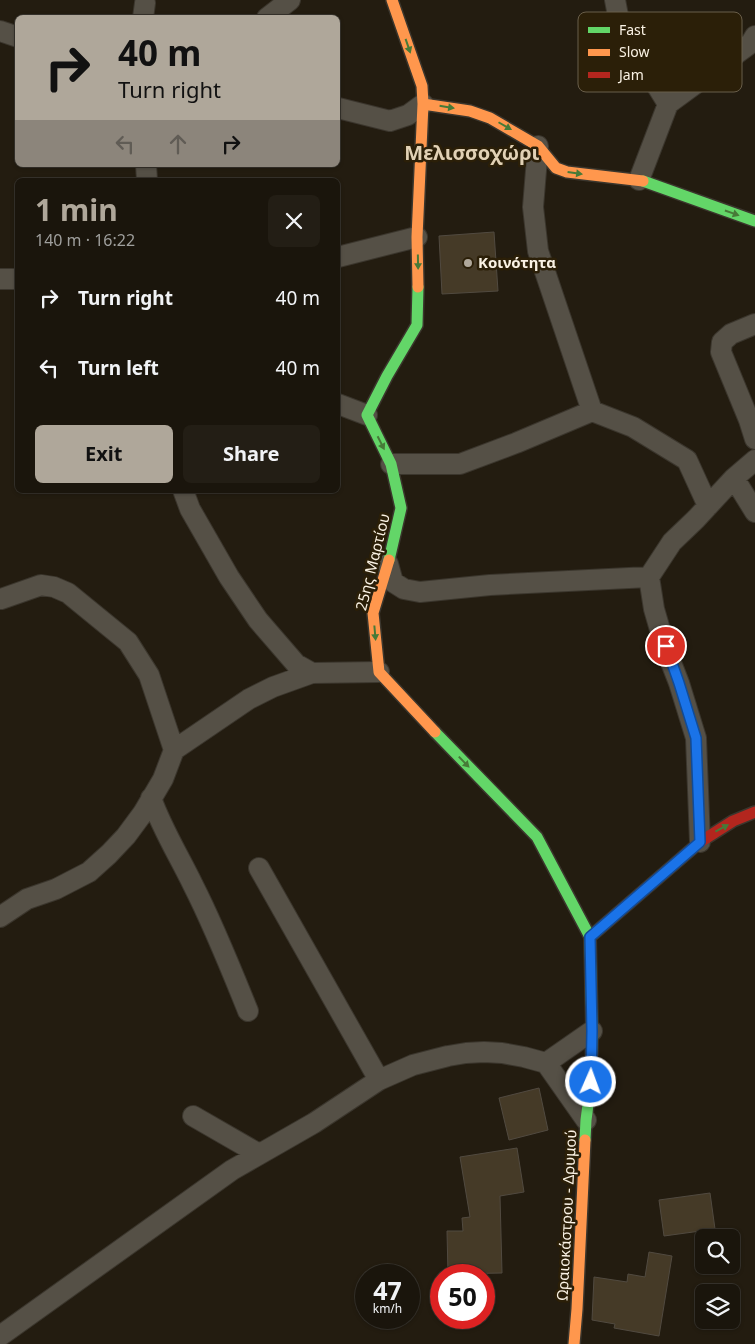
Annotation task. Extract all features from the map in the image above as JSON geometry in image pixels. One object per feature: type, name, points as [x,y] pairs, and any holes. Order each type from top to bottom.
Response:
[{"type":"main road","points":[[367,415],[387,376],[417,326],[417,237],[420,196],[422,86],[392,0]]},
{"type":"main road","points":[[423,104],[470,111],[490,118],[538,146],[556,168],[566,172],[639,180],[755,221]]},
{"type":"main road","name":"25ης Μαρτίου","points":[[367,415],[391,464],[402,508],[388,564],[373,612],[379,672]]},
{"type":"main road","points":[[379,672],[537,837],[590,937],[700,842],[715,831],[755,812]]},
{"type":"main road","name":"Ωραιοκάστρου - Δρυμού","points":[[574,1344],[586,1120],[591,1082],[590,937]]},
{"type":"street","points":[[271,15],[290,0]]},
{"type":"street","points":[[0,31],[15,36]]},
{"type":"street","points":[[742,50],[751,43],[755,36]]},
{"type":"street","points":[[661,92],[668,104]]},
{"type":"street","points":[[639,180],[668,104],[684,92]]},
{"type":"street","points":[[340,108],[390,121],[408,115],[423,104]]},
{"type":"street","points":[[538,146],[533,207],[538,251],[592,411]]},
{"type":"street","points":[[340,256],[417,237]]},
{"type":"street","points":[[0,279],[15,279]]},
{"type":"street","points":[[755,324],[731,334],[722,342],[721,352],[755,439]]},
{"type":"street","points":[[340,405],[367,415]]},
{"type":"street","points":[[391,464],[460,464],[592,411],[634,427],[687,460],[708,506]]},
{"type":"street","points":[[700,842],[696,738],[654,609],[649,577],[672,542],[734,478],[755,460]]},
{"type":"street","points":[[734,478],[754,510]]},
{"type":"street","points":[[184,493],[190,510],[203,534],[258,620],[296,664],[312,673]]},
{"type":"street","points":[[388,564],[393,582],[404,589],[420,592],[490,584],[649,577]]},
{"type":"street","points":[[0,598],[41,585],[54,587],[68,593],[128,642],[149,675],[174,750]]},
{"type":"street","points":[[0,917],[28,899],[56,889],[89,872],[126,836],[143,813],[163,780],[174,750],[249,699],[273,687],[312,673],[379,672]]},
{"type":"street","points":[[152,798],[166,834],[193,884],[223,950],[248,1012]]},
{"type":"street","points":[[259,868],[379,1080]]},
{"type":"street","points":[[0,898],[28,899]]},
{"type":"street","points":[[546,1063],[592,1031]]},
{"type":"street","points":[[0,1336],[232,1170],[314,1123],[379,1080],[414,1064],[448,1056],[484,1052],[524,1056],[546,1063],[586,1120]]},
{"type":"street","points":[[193,1116],[259,1154]]},
{"type":"building","name":"Κοινότητα","points":[[494,232],[498,291],[442,294],[439,236]]},
{"type":"building","points":[[539,1088],[548,1130],[509,1140],[499,1098]]},
{"type":"building","points":[[517,1148],[524,1192],[500,1196],[502,1273],[495,1273],[495,1264],[448,1264],[447,1231],[463,1231],[462,1218],[470,1217],[460,1157]]},
{"type":"building","points":[[710,1193],[715,1229],[695,1229],[695,1232],[664,1236],[659,1200]]},
{"type":"building","points":[[649,1252],[672,1256],[659,1336],[614,1328],[615,1324],[592,1320],[594,1277],[627,1282],[628,1274],[645,1277]]},
{"type":"traffic: fast","points":[[643,181],[755,221]]},
{"type":"traffic: fast","points":[[389,560],[401,508],[391,464],[367,415],[417,325],[418,287]]},
{"type":"traffic: fast","points":[[435,732],[537,837],[590,937],[591,1082],[585,1140]]},
{"type":"traffic: slow","points":[[392,0],[422,86],[423,104],[417,237],[418,287]]},
{"type":"traffic: slow","points":[[423,104],[470,111],[490,118],[538,146],[556,168],[567,172],[643,181]]},
{"type":"traffic: slow","points":[[389,560],[373,613],[379,672],[435,732]]},
{"type":"traffic: slow","points":[[574,1344],[585,1140]]},
{"type":"traffic: jam","points":[[590,937],[700,842],[733,821],[755,812]]},
{"type":"place","name":"Κοινότητα","points":[[468,263]]},
{"type":"district","name":"Μελισσοχώρι","points":[[472,153]]},
{"type":"route","points":[[591,1082],[590,937],[700,842],[696,738],[666,646]]}]
